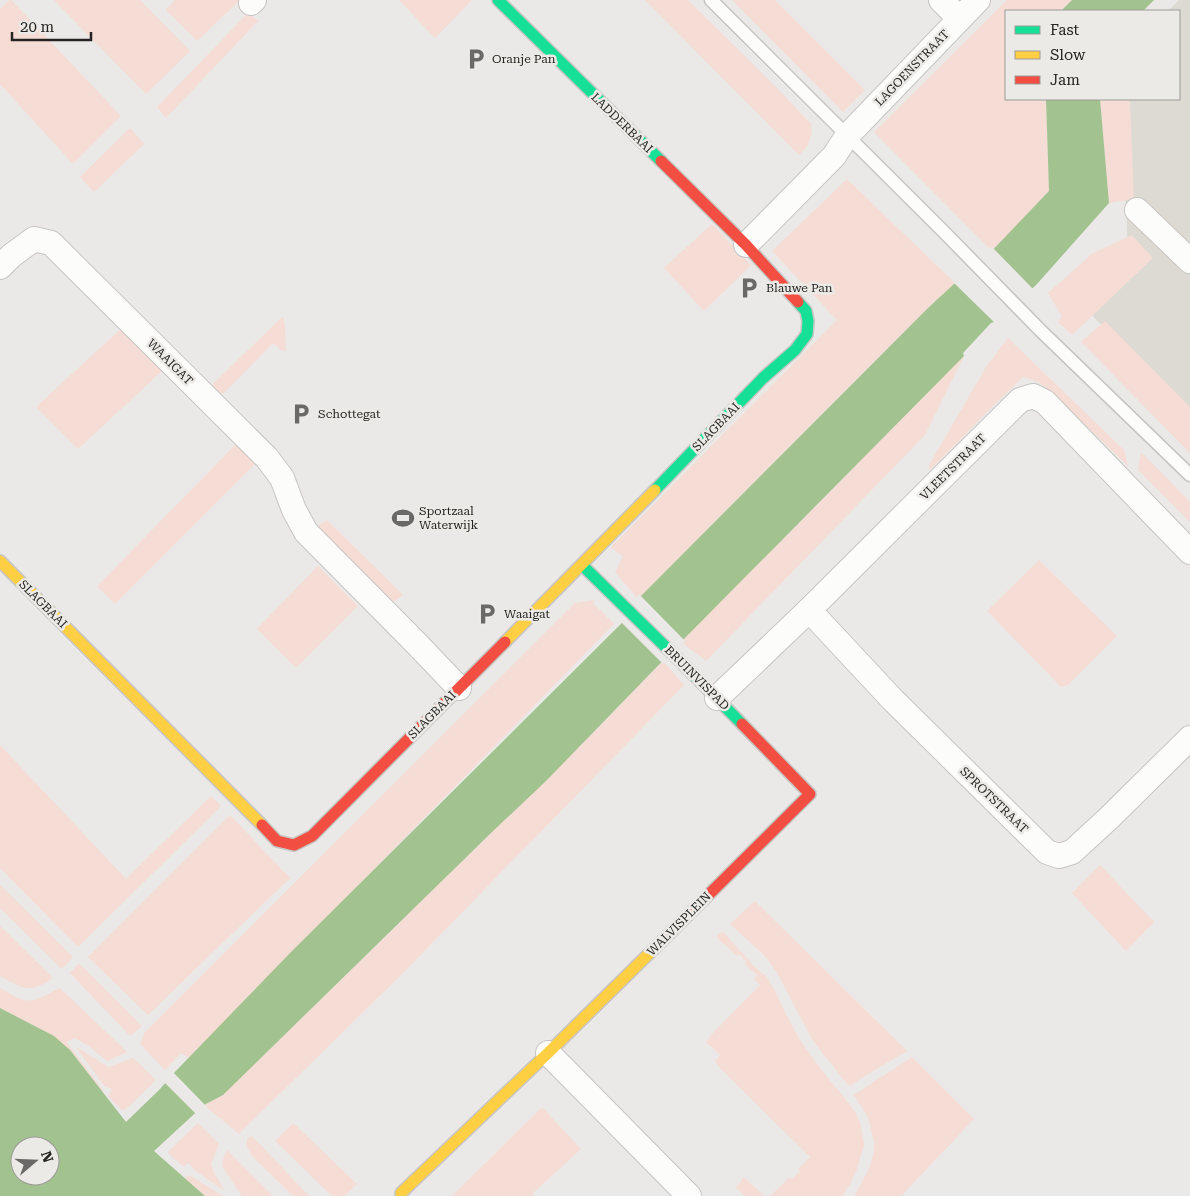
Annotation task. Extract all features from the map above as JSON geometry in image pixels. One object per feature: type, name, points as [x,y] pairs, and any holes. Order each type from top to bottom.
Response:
[{"type":"street","name":"LADDERBAAI","points":[[498,0],[778,279]]},
{"type":"street","points":[[941,0],[960,18]]},
{"type":"street","name":"LAGOENSTRAAT","points":[[847,136],[978,0]]},
{"type":"street","points":[[746,245],[834,156],[847,136]]},
{"type":"street","points":[[1136,210],[1188,255]]},
{"type":"street","name":"WAAIGAT","points":[[0,267],[34,239],[51,243],[267,458],[282,478],[294,510],[306,532],[459,688]]},
{"type":"street","name":"SLAGBAAI","points":[[0,561],[277,841],[294,845],[312,836],[582,565],[763,378],[795,350],[806,334],[808,321],[806,311],[778,279]]},
{"type":"street","name":"VLEETSTRAAT","points":[[717,698],[1020,400],[1033,396],[1046,402],[1190,552]]},
{"type":"street","name":"BRUINVISPAD","points":[[582,565],[717,698],[810,794]]},
{"type":"street","name":"SPROTSTRAAT","points":[[808,610],[892,699],[1047,852],[1059,856],[1072,852],[1190,738]]},
{"type":"street","name":"WALVISPLEIN","points":[[401,1193],[548,1053],[810,794]]},
{"type":"street","points":[[548,1053],[689,1196]]},
{"type":"lane","points":[[711,0],[1040,330],[1190,475]]},
{"type":"shaded area","points":[[9,0],[121,116],[73,164],[0,84],[0,9]]},
{"type":"shaded area","points":[[54,0],[140,0],[190,51],[146,94]]},
{"type":"shaded area","points":[[175,0],[240,0],[197,41],[166,10]]},
{"type":"shaded area","points":[[399,0],[472,0],[435,38]]},
{"type":"shaded area","points":[[645,0],[688,0],[811,124],[812,133],[807,147],[799,155]]},
{"type":"shaded area","points":[[732,0],[775,0],[865,90],[843,112]]},
{"type":"shaded area","points":[[1007,0],[1072,0],[1062,10],[1005,10],[1005,100],[1046,100],[1049,191],[992,251],[874,132]]},
{"type":"shaded area","points":[[1072,0],[1154,0],[1144,10],[1062,10]]},
{"type":"shaded area","points":[[1179,0],[1190,0],[1190,416],[1079,302],[1128,251],[1121,100],[1180,100],[1180,10],[1169,10]]},
{"type":"shaded area","points":[[248,13],[258,21],[166,118],[157,107]]},
{"type":"shaded area","points":[[1046,100],[1100,100],[1109,203],[1037,284],[1001,319],[991,323],[963,353],[964,356],[546,781],[223,1095],[204,1105],[154,1151],[205,1196],[0,1196],[0,1008],[54,1036],[70,1050],[126,1122],[290,953],[642,603],[638,599],[955,283],[963,281],[1049,191]]},
{"type":"shaded area","points":[[1100,100],[1130,100],[1134,199],[1109,203]]},
{"type":"shaded area","points":[[130,128],[144,144],[94,192],[80,177]]},
{"type":"shaded area","points":[[847,179],[955,283],[638,599],[615,572],[623,557],[611,547],[837,320],[772,251]]},
{"type":"shaded area","points":[[712,224],[751,265],[704,311],[664,268]]},
{"type":"shaded area","points":[[1132,235],[1153,258],[1072,335],[1058,322],[1062,316],[1048,293],[1093,253]]},
{"type":"shaded area","points":[[283,316],[286,350],[282,351],[273,343],[225,392],[220,394],[211,386]]},
{"type":"shaded area","points":[[1105,321],[1190,407],[1190,453],[1081,342]]},
{"type":"shaded area","points":[[124,326],[164,369],[78,449],[36,407]]},
{"type":"shaded area","points":[[1008,338],[1124,450],[1128,466],[1049,390],[1038,382],[1023,377],[930,470],[929,465],[986,367]]},
{"type":"shaded area","points":[[964,356],[925,435],[706,661],[681,642],[866,453]]},
{"type":"shaded area","points":[[241,439],[259,460],[115,604],[97,586]]},
{"type":"shaded area","points":[[1141,452],[1190,502],[1190,522],[1138,470]]},
{"type":"shaded area","points":[[327,520],[403,595],[391,603],[315,528]]},
{"type":"shaded area","points":[[1039,560],[1117,636],[1068,685],[1061,687],[987,611]]},
{"type":"shaded area","points":[[318,566],[358,606],[296,668],[257,629]]},
{"type":"shaded area","points":[[595,600],[593,603],[614,624],[189,1058],[181,1053],[165,1070],[140,1044],[145,1032],[575,603]]},
{"type":"shaded area","points":[[663,661],[684,685],[405,971],[239,1134],[204,1105],[223,1095],[546,781]]},
{"type":"shaded area","points":[[0,745],[126,879],[211,796],[221,806],[78,947],[0,868]]},
{"type":"shaded area","points":[[230,815],[290,878],[148,1015],[88,957]]},
{"type":"shaded area","points":[[1100,865],[1154,922],[1126,951],[1072,893]]},
{"type":"shaded area","points":[[0,885],[73,957],[62,969],[0,908]]},
{"type":"shaded area","points":[[755,901],[907,1051],[850,1086],[847,1084],[813,1041],[776,971],[764,955],[730,924]]},
{"type":"shaded area","points":[[0,926],[53,978],[38,986],[26,988],[0,976]]},
{"type":"shaded area","points":[[722,931],[753,965],[767,977],[800,1040],[854,1110],[860,1122],[864,1145],[857,1169],[842,1196],[770,1196],[790,1177],[792,1179],[800,1171],[798,1169],[810,1157],[719,1067],[715,1061],[720,1055],[706,1042],[760,985],[754,979],[757,975],[745,964],[747,962],[739,954],[737,956],[716,937]]},
{"type":"shaded area","points":[[79,963],[142,1026],[130,1036],[70,973]]},
{"type":"shaded area","points":[[0,988],[16,997],[30,1001],[60,988],[127,1052],[107,1061],[75,1038],[68,1041],[67,1043],[102,1091],[70,1050],[54,1036],[0,1008]]},
{"type":"shaded area","points":[[76,1047],[108,1067],[133,1058],[156,1080],[126,1109],[122,1110],[108,1096],[112,1089],[105,1087]]},
{"type":"shaded area","points":[[912,1057],[974,1119],[901,1196],[854,1196],[869,1169],[874,1152],[874,1141],[868,1117],[854,1095]]},
{"type":"shaded area","points":[[542,1107],[581,1149],[532,1194],[534,1196],[452,1196]]},
{"type":"shaded area","points":[[198,1123],[219,1144],[211,1164],[225,1191],[194,1170],[189,1163],[183,1166],[168,1152]]},
{"type":"shaded area","points":[[293,1123],[357,1184],[344,1196],[332,1196],[275,1141]]},
{"type":"shaded area","points":[[252,1136],[309,1196],[293,1196],[251,1155],[247,1146],[247,1139]]},
{"type":"shaded area","points":[[227,1150],[273,1196],[242,1196],[223,1168],[222,1162]]},
{"type":"shaded area","points":[[189,1175],[223,1196],[205,1196],[185,1178]]},
{"type":"shaded area","points":[[744,1177],[764,1196],[745,1196],[736,1188]]},
{"type":"pier","points":[[992,247],[1034,290],[1003,321],[996,324],[953,282],[961,279]]},
{"type":"pier","points":[[639,594],[685,641],[663,664],[620,621]]},
{"type":"pier","points":[[172,1071],[207,1107],[197,1115],[163,1081]]},
{"type":"traffic: fast","points":[[498,0],[661,161]]},
{"type":"traffic: fast","points":[[655,490],[763,378],[795,350],[807,334],[808,321],[806,311],[798,302]]},
{"type":"traffic: fast","points":[[582,565],[742,724]]},
{"type":"traffic: slow","points":[[505,642],[655,490]]},
{"type":"traffic: slow","points":[[0,561],[262,825]]},
{"type":"traffic: slow","points":[[401,1193],[548,1053],[671,932]]},
{"type":"traffic: jam","points":[[661,161],[746,245],[798,302]]},
{"type":"traffic: jam","points":[[262,825],[277,841],[294,845],[312,836],[505,642]]},
{"type":"traffic: jam","points":[[671,932],[810,794],[742,724]]},
{"type":"place","name":"Oranje Pan","points":[[476,59]]},
{"type":"place","name":"Blauwe Pan","points":[[749,288]]},
{"type":"place","name":"Schottegat","points":[[301,414]]},
{"type":"place","name":"Sportzaal Waterwijk","points":[[403,518]]},
{"type":"place","name":"Waaigat","points":[[487,614]]}]
